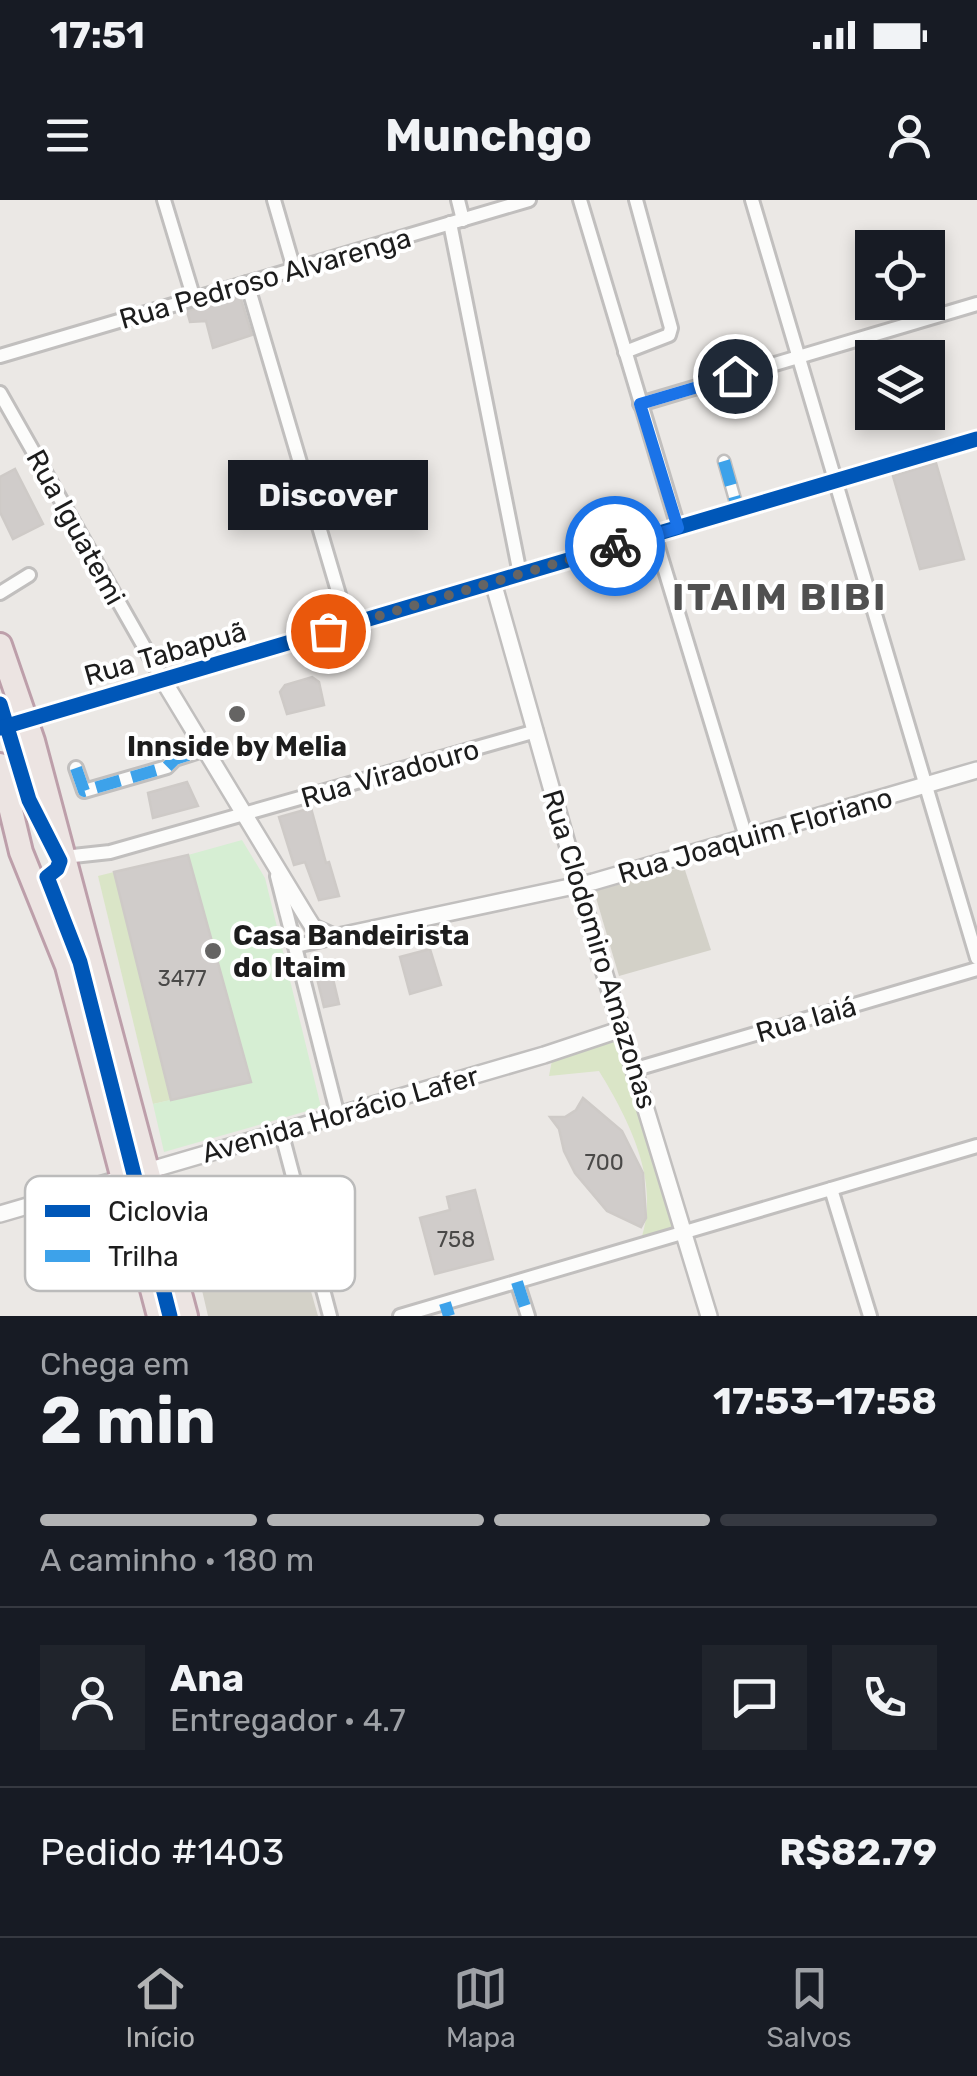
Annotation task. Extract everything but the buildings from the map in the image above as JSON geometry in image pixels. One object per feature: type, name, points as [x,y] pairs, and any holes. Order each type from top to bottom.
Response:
[{"type":"highway","points":[[0,644],[27,720],[151,1176]]},
{"type":"highway","points":[[0,765],[21,852],[68,966],[122,1176]]},
{"type":"highway","points":[[11,812],[32,842],[64,857]]},
{"type":"highway","points":[[40,900],[60,892],[77,901]]},
{"type":"highway","points":[[153,1291],[160,1316]]},
{"type":"highway","points":[[180,1291],[186,1316]]},
{"type":"street","points":[[164,200],[194,299]]},
{"type":"street","points":[[274,200],[294,269]]},
{"type":"street","points":[[458,200],[457,222],[520,574]]},
{"type":"street","name":"Rua Pedroso Alvarenga","points":[[0,356],[529,200]]},
{"type":"street","points":[[580,200],[678,528]]},
{"type":"street","points":[[625,352],[662,339],[671,328],[636,200]]},
{"type":"street","points":[[752,200],[977,958]]},
{"type":"street","points":[[247,283],[348,625]]},
{"type":"street","points":[[640,404],[977,304]]},
{"type":"street","name":"Rua Iguatemi","points":[[2,402],[273,864],[313,926],[335,937]]},
{"type":"street","name":"Rua Tabapuã","points":[[0,728],[977,439]]},
{"type":"street","points":[[724,460],[738,510]]},
{"type":"street","points":[[654,534],[746,837]]},
{"type":"street","points":[[0,592],[29,576]]},
{"type":"street","name":"Rua Clodomiro Amazonas","points":[[493,582],[709,1316]]},
{"type":"street","name":"Rua Viradouro","points":[[64,857],[93,856],[245,816],[536,731]]},
{"type":"street","points":[[76,768],[84,792],[167,767],[175,759],[206,749]]},
{"type":"street","name":"Rua Joaquim Floriano","points":[[296,946],[580,885],[977,770]]},
{"type":"street","points":[[273,864],[338,1116]]},
{"type":"street","name":"Rua Iaiá","points":[[636,1069],[977,968]]},
{"type":"street","name":"Avenida Horácio Lafer","points":[[130,1176],[622,1029]]},
{"type":"street","points":[[281,1131],[293,1176]]},
{"type":"street","points":[[400,1316],[447,1310],[518,1282],[977,1146]]},
{"type":"street","points":[[831,1189],[870,1316]]},
{"type":"street","name":"Avenida Horácio Lafer","points":[[0,1214],[25,1207]]},
{"type":"street","points":[[518,1282],[528,1316]]},
{"type":"street","points":[[323,1291],[330,1316]]},
{"type":"shaded area","points":[[684,867],[711,950],[619,976],[594,891]]},
{"type":"shaded area","points":[[202,1291],[311,1291],[318,1316],[208,1316]]},
{"type":"green space","points":[[22,742],[52,831],[40,832],[28,816],[5,747]]},
{"type":"green space","points":[[242,840],[265,878],[321,1107],[164,1152],[153,1104],[251,1081],[188,855]]},
{"type":"green space","points":[[114,872],[171,1100],[153,1104],[98,876]]},
{"type":"green space","points":[[619,1036],[678,1229],[641,1240],[647,1196],[644,1174],[631,1131],[610,1090],[599,1071],[549,1076],[553,1055]]},
{"type":"marked path","points":[[724,461],[738,510]]},
{"type":"marked path","points":[[76,768],[84,791],[167,767],[175,759],[206,749]]},
{"type":"marked path","points":[[517,1282],[528,1316]]},
{"type":"marked path","points":[[445,1303],[449,1316]]},
{"type":"cycle path","points":[[0,728],[977,439]]},
{"type":"cycle path","points":[[0,704],[29,800],[60,861],[47,877],[80,962],[134,1176]]},
{"type":"cycle path","points":[[164,1291],[170,1316]]},
{"type":"way so far","points":[[328,631],[615,546]]},
{"type":"place","name":"Discover","points":[[328,631]]},
{"type":"place","name":"Innside by Melia","points":[[237,714]]},
{"type":"place","name":"Casa Bandeirista do Itaim","points":[[213,951]]},
{"type":"district","name":"ITAIM BIBI","points":[[780,597]]},
{"type":"route","points":[[615,546],[678,528],[640,404],[735,376]]}]
